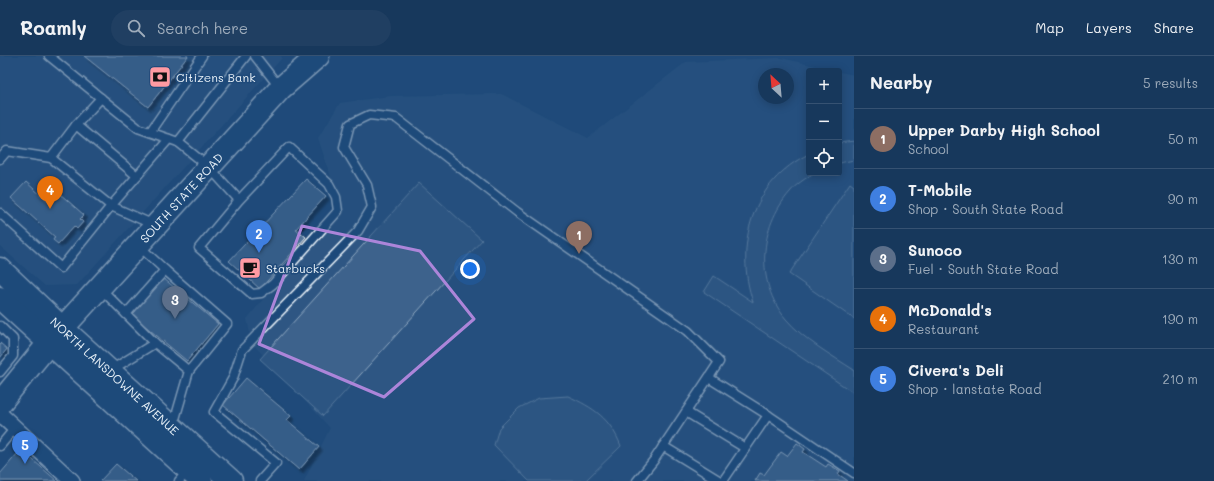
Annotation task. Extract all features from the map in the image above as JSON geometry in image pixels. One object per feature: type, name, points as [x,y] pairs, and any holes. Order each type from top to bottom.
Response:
[{"type":"main road","name":"SOUTH STATE ROAD","points":[[0,403],[56,336],[280,89],[318,56]]},
{"type":"main road","name":"NORTH LANSDOWNE AVENUE","points":[[0,270],[56,336],[190,477]]},
{"type":"main road","name":"NORTH LANSDOWNE AVENUE","points":[[0,298],[110,370],[231,481]]},
{"type":"street","points":[[0,414],[72,481]]},
{"type":"lane","points":[[48,56],[138,128],[178,142],[209,167],[239,200]]},
{"type":"lane","points":[[150,132],[202,56]]},
{"type":"lane","points":[[178,142],[246,56]]},
{"type":"lane","points":[[256,56],[280,89]]},
{"type":"lane","points":[[51,158],[76,125],[101,98]]},
{"type":"lane","points":[[260,481],[276,463],[214,412],[233,378],[242,350],[358,231],[372,207],[367,185],[344,147],[350,124],[369,115],[396,118],[517,212],[688,331],[719,362],[638,481]]},
{"type":"lane","points":[[76,125],[137,176]]},
{"type":"lane","points":[[0,213],[61,268],[111,206],[169,139]]},
{"type":"lane","points":[[289,147],[329,184],[336,197],[338,212],[273,284],[261,293],[252,294],[199,248],[239,200],[289,147]]},
{"type":"lane","points":[[0,159],[7,151],[51,158],[111,206],[156,226]]},
{"type":"lane","points":[[138,246],[227,324],[189,371],[173,428]]},
{"type":"lane","points":[[126,314],[165,270]]},
{"type":"lane","points":[[99,288],[155,343],[189,371]]},
{"type":"lane","points":[[0,326],[13,339],[12,356],[0,372]]},
{"type":"lane","points":[[110,370],[155,343]]},
{"type":"lane","points":[[709,378],[768,415],[854,473]]},
{"type":"lane","points":[[686,412],[745,448]]},
{"type":"lane","points":[[723,481],[768,415]]},
{"type":"lane","points":[[0,446],[15,428]]},
{"type":"lane","points":[[663,446],[720,481]]},
{"type":"highlighted area","points":[[302,226],[420,251],[474,319],[384,397],[259,344]]},
{"type":"shaded area","points":[[0,56],[281,56],[282,58],[77,285],[45,286],[0,246]]},
{"type":"shaded area","points":[[781,58],[823,68],[806,68],[806,176],[842,176],[842,73],[854,75],[854,481],[304,481],[330,428],[252,343],[247,319],[284,274],[324,234],[341,207],[318,138],[340,103],[391,96],[501,94],[588,138],[686,62]]},
{"type":"shaded area","points":[[854,141],[854,160],[842,162],[842,143]]},
{"type":"shaded area","points":[[806,156],[806,176],[810,176],[792,189],[772,221],[767,238],[765,255],[765,272],[769,288],[776,304],[793,327],[827,353],[854,370],[854,393],[704,292],[714,276],[753,302],[748,281],[746,259],[747,238],[752,217],[761,198],[774,181],[789,166]]},
{"type":"shaded area","points":[[419,183],[482,240],[323,416],[260,359]]},
{"type":"shaded area","points":[[850,183],[854,186],[854,319],[789,274]]},
{"type":"shaded area","points":[[568,396],[586,405],[600,415],[612,428],[621,446],[585,481],[529,481],[494,445],[499,428],[519,408],[539,398]]},
{"type":"building","points":[[84,56],[188,56],[148,107]]},
{"type":"building","points":[[306,179],[326,196],[296,229],[306,237],[260,289],[229,261]]},
{"type":"building","points":[[26,182],[50,203],[59,193],[84,215],[80,219],[83,222],[77,229],[74,226],[58,244],[53,240],[55,237],[11,198]]},
{"type":"building","points":[[163,278],[218,324],[187,361],[132,315]]},
{"type":"building","points":[[0,343],[7,349],[0,358]]},
{"type":"building","points":[[246,378],[291,416],[287,420],[319,447],[299,470],[223,405]]},
{"type":"building","points":[[797,443],[805,449],[803,452],[826,467],[828,464],[840,471],[838,474],[848,481],[755,481],[760,473],[764,475],[781,452],[787,456]]},
{"type":"building","points":[[22,452],[57,481],[0,481],[0,474],[18,453]]},
{"type":"building","points":[[116,464],[136,481],[100,481]]},
{"type":"place","name":"Citizens Bank","points":[[160,77]]},
{"type":"place","name":"McDonald's","points":[[50,209]]},
{"type":"place","name":"T-Mobile","points":[[259,253]]},
{"type":"place","name":"Upper Darby High School","points":[[579,254]]},
{"type":"place","name":"Starbucks","points":[[250,268]]},
{"type":"place","name":"Sunoco","points":[[175,319]]},
{"type":"place","name":"Civera's Deli","points":[[25,464]]}]
